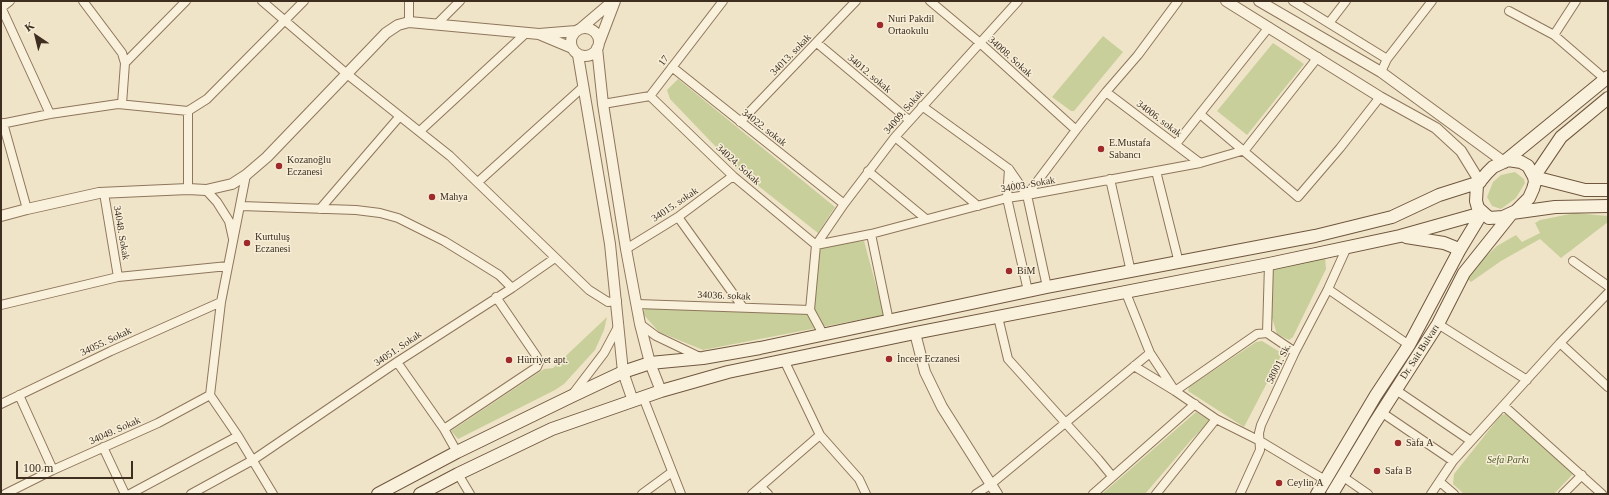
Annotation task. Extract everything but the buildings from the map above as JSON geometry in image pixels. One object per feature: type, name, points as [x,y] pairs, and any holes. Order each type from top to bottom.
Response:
[{"type":"main road","points":[[1504,162],[1607,78]]},
{"type":"main road","points":[[1534,176],[1561,137],[1608,98]]},
{"type":"main road","points":[[1512,213],[1523,205],[1529,198],[1535,182],[1534,176],[1528,166],[1515,160],[1504,162],[1493,167],[1480,182],[1476,192],[1476,201],[1482,213],[1488,218],[1496,219],[1512,213],[1555,207],[1608,206]]},
{"type":"main road","points":[[1534,176],[1585,190],[1608,190]]},
{"type":"main road","points":[[378,494],[457,452],[570,397],[623,372],[650,363],[703,358],[889,321],[1047,287],[1315,236],[1392,216],[1439,195],[1480,182]]},
{"type":"main road","points":[[420,494],[458,474],[552,430],[661,391],[728,372],[915,333],[1269,264],[1400,236],[1482,213]]},
{"type":"main road","name":"Dr. Sait Bulvarı","points":[[1317,494],[1376,395],[1409,345],[1459,250],[1482,213]]},
{"type":"main road","name":"Dr. Sait Bulvarı","points":[[1332,494],[1381,412],[1438,324],[1464,273],[1512,213]]},
{"type":"main road","points":[[1400,236],[1444,243],[1459,250]]},
{"type":"street","points":[[10,1],[1,7],[50,114]]},
{"type":"street","points":[[83,1],[122,53],[125,63],[122,104]]},
{"type":"street","points":[[125,63],[186,1]]},
{"type":"street","points":[[262,1],[347,74],[450,156],[589,290],[608,302],[617,301]]},
{"type":"street","points":[[27,209],[2,124],[50,114],[122,104],[188,111],[207,99],[304,1]]},
{"type":"street","points":[[409,1],[409,22]]},
{"type":"street","points":[[436,25],[460,1]]},
{"type":"street","points":[[614,1],[578,30],[571,39],[583,87],[610,244],[617,301],[623,372],[638,399],[681,494]]},
{"type":"street","points":[[539,34],[583,56],[591,55],[598,46],[614,1]]},
{"type":"street","name":"17","points":[[650,96],[723,1]]},
{"type":"street","name":"34013. sokak","points":[[740,122],[856,1]]},
{"type":"street","name":"34008. Sokak","points":[[930,1],[979,42],[1076,130]]},
{"type":"street","name":"34009. Sokak","points":[[816,245],[868,171],[909,120],[1018,1]]},
{"type":"street","points":[[1027,196],[1076,130],[1138,55],[1178,1]]},
{"type":"street","points":[[1226,1],[1380,97],[1436,128],[1461,151],[1480,182]]},
{"type":"street","points":[[1259,1],[1381,72],[1504,162]]},
{"type":"street","points":[[1293,1],[1386,59]]},
{"type":"street","points":[[1329,23],[1346,1]]},
{"type":"street","points":[[1381,72],[1386,59],[1432,1]]},
{"type":"street","points":[[1554,35],[1576,1]]},
{"type":"street","points":[[1509,11],[1554,35],[1607,78]]},
{"type":"street","points":[[1,216],[104,192],[188,189],[206,190],[232,184],[246,175],[267,157],[386,33],[398,25],[409,22],[539,34],[585,28],[593,31],[596,35],[603,104],[626,249],[640,324],[650,363],[661,391]]},
{"type":"street","points":[[1176,144],[1269,27]]},
{"type":"street","points":[[420,131],[526,33]]},
{"type":"street","name":"34012. sokak","points":[[817,43],[909,120]]},
{"type":"street","points":[[1245,150],[1318,57]]},
{"type":"street","name":"34022. sokak","points":[[672,67],[844,204]]},
{"type":"street","points":[[478,182],[583,87]]},
{"type":"street","name":"34006. sokak","points":[[1106,92],[1200,163]]},
{"type":"street","points":[[603,104],[650,96]]},
{"type":"street","name":"34024. Sokak","points":[[650,96],[733,176],[816,245]]},
{"type":"street","points":[[1200,114],[1245,150],[1298,197],[1340,148],[1380,97]]},
{"type":"street","points":[[922,106],[1009,169],[1027,196],[1047,287]]},
{"type":"street","points":[[188,111],[188,189]]},
{"type":"street","points":[[320,209],[400,116]]},
{"type":"street","points":[[895,137],[978,206]]},
{"type":"street","name":"34003. Sokak","points":[[816,245],[871,234],[1007,198],[1027,196],[1200,163],[1245,150]]},
{"type":"street","points":[[1009,169],[1007,198],[1028,291]]},
{"type":"street","points":[[868,171],[926,219]]},
{"type":"street","points":[[1156,171],[1179,262]]},
{"type":"street","points":[[246,175],[221,302],[210,395],[238,436],[273,494]]},
{"type":"street","name":"34015. sokak","points":[[626,249],[678,217],[733,176]]},
{"type":"street","points":[[1110,179],[1131,272]]},
{"type":"street","points":[[206,190],[217,202],[229,222],[234,242]]},
{"type":"street","name":"34048. Sokak","points":[[104,192],[118,277]]},
{"type":"street","points":[[241,206],[356,210],[380,213],[398,218],[444,241],[469,256],[499,275],[512,288]]},
{"type":"street","points":[[678,217],[742,306]]},
{"type":"street","points":[[871,234],[889,321]]},
{"type":"street","points":[[816,245],[810,310],[823,334]]},
{"type":"street","name":"58001. Sk.","points":[[1240,494],[1260,450],[1259,433],[1261,425],[1347,247]]},
{"type":"street","name":"34051. Sokak","points":[[191,494],[253,460],[397,362],[512,288],[555,258]]},
{"type":"street","points":[[1573,261],[1608,286]]},
{"type":"street","points":[[1267,333],[1269,264]]},
{"type":"street","points":[[1,305],[118,277],[228,266]]},
{"type":"street","points":[[1328,289],[1409,345]]},
{"type":"street","points":[[1126,293],[1150,353],[1175,391]]},
{"type":"street","points":[[1432,494],[1453,461],[1472,442],[1560,343],[1608,294]]},
{"type":"street","points":[[444,429],[537,367],[539,362],[537,356],[496,297]]},
{"type":"street","name":"34055. Sokak","points":[[1,404],[111,351],[221,302]]},
{"type":"street","name":"34036. sokak","points":[[637,304],[742,306],[810,310]]},
{"type":"street","points":[[998,317],[1008,359],[1112,476]]},
{"type":"street","points":[[640,324],[656,336],[703,358]]},
{"type":"street","points":[[1438,324],[1527,380]]},
{"type":"street","points":[[570,397],[604,353],[619,325]]},
{"type":"street","points":[[915,333],[925,372],[942,407],[996,494]]},
{"type":"street","points":[[1175,391],[1257,334],[1267,333],[1295,352]]},
{"type":"street","points":[[1560,343],[1608,387]]},
{"type":"street","points":[[976,494],[990,485],[1150,353]]},
{"type":"street","points":[[784,360],[820,435],[859,479],[866,494]]},
{"type":"street","points":[[397,362],[444,429],[457,452]]},
{"type":"street","points":[[1134,366],[1175,391],[1216,419],[1260,442],[1325,480]]},
{"type":"street","points":[[1396,390],[1472,442]]},
{"type":"street","points":[[19,395],[53,470]]},
{"type":"street","name":"34049. Sokak","points":[[5,494],[53,470],[158,423],[210,395]]},
{"type":"street","points":[[1092,494],[1195,404]]},
{"type":"street","points":[[1504,406],[1602,494]]},
{"type":"street","points":[[1381,412],[1453,461]]},
{"type":"street","points":[[1156,494],[1216,419]]},
{"type":"street","points":[[752,494],[820,435]]},
{"type":"street","points":[[130,494],[140,492],[238,436]]},
{"type":"street","points":[[103,447],[125,494]]},
{"type":"street","points":[[642,494],[672,472]]},
{"type":"street","points":[[458,474],[470,494]]},
{"type":"street","points":[[1563,494],[1582,475]]},
{"type":"street","points":[[1342,476],[1368,494]]},
{"type":"street","points":[[1440,482],[1454,494]]},
{"type":"street","points":[[761,486],[768,494]]},
{"type":"green space","points":[[1103,36],[1123,52],[1074,111],[1071,111],[1052,97]]},
{"type":"green space","points":[[1273,43],[1304,64],[1247,135],[1217,111]]},
{"type":"green space","points":[[678,79],[835,207],[818,233],[738,170],[670,99],[667,90]]},
{"type":"green space","points":[[1515,172],[1524,179],[1525,183],[1516,198],[1501,209],[1492,206],[1487,197],[1493,182],[1501,175]]},
{"type":"green space","points":[[1575,213],[1608,216],[1608,222],[1561,258],[1540,239],[1501,261],[1471,282],[1468,279],[1478,264],[1497,246],[1516,235],[1522,242],[1540,233],[1535,223],[1540,220]]},
{"type":"green space","points":[[864,241],[884,315],[703,350],[659,332],[643,314],[645,308],[810,310],[816,245]]},
{"type":"green space","points":[[1325,256],[1326,269],[1293,337],[1289,340],[1277,334],[1272,318],[1271,269]]},
{"type":"green space","points":[[607,317],[604,330],[595,350],[564,384],[458,439],[451,431],[544,369],[553,368]]},
{"type":"green space","points":[[1262,341],[1280,352],[1281,356],[1244,427],[1188,391],[1189,387],[1256,342]]},
{"type":"green space","points":[[1196,412],[1210,421],[1192,439],[1145,494],[1102,494]]},
{"type":"green space","name":"Sefa Parkı","points":[[1506,414],[1574,473],[1554,494],[1464,494],[1453,484],[1454,474],[1501,415]]},
{"type":"place","name":"Nuri Pakdil Ortaokulu","points":[[880,25]]},
{"type":"place","name":"E.Mustafa Sabancı","points":[[1101,149]]},
{"type":"place","name":"Kozanoğlu Eczanesi","points":[[279,166]]},
{"type":"place","name":"Mahya","points":[[432,197]]},
{"type":"place","name":"Kurtuluş Eczanesi","points":[[247,243]]},
{"type":"place","name":"BiM","points":[[1009,271]]},
{"type":"place","name":"İnceer Eczanesi","points":[[889,359]]},
{"type":"place","name":"Hürriyet apt.","points":[[509,360]]},
{"type":"place","name":"Safa A","points":[[1398,443]]},
{"type":"place","name":"Safa B","points":[[1377,471]]},
{"type":"place","name":"Ceylin A","points":[[1279,483]]}]
